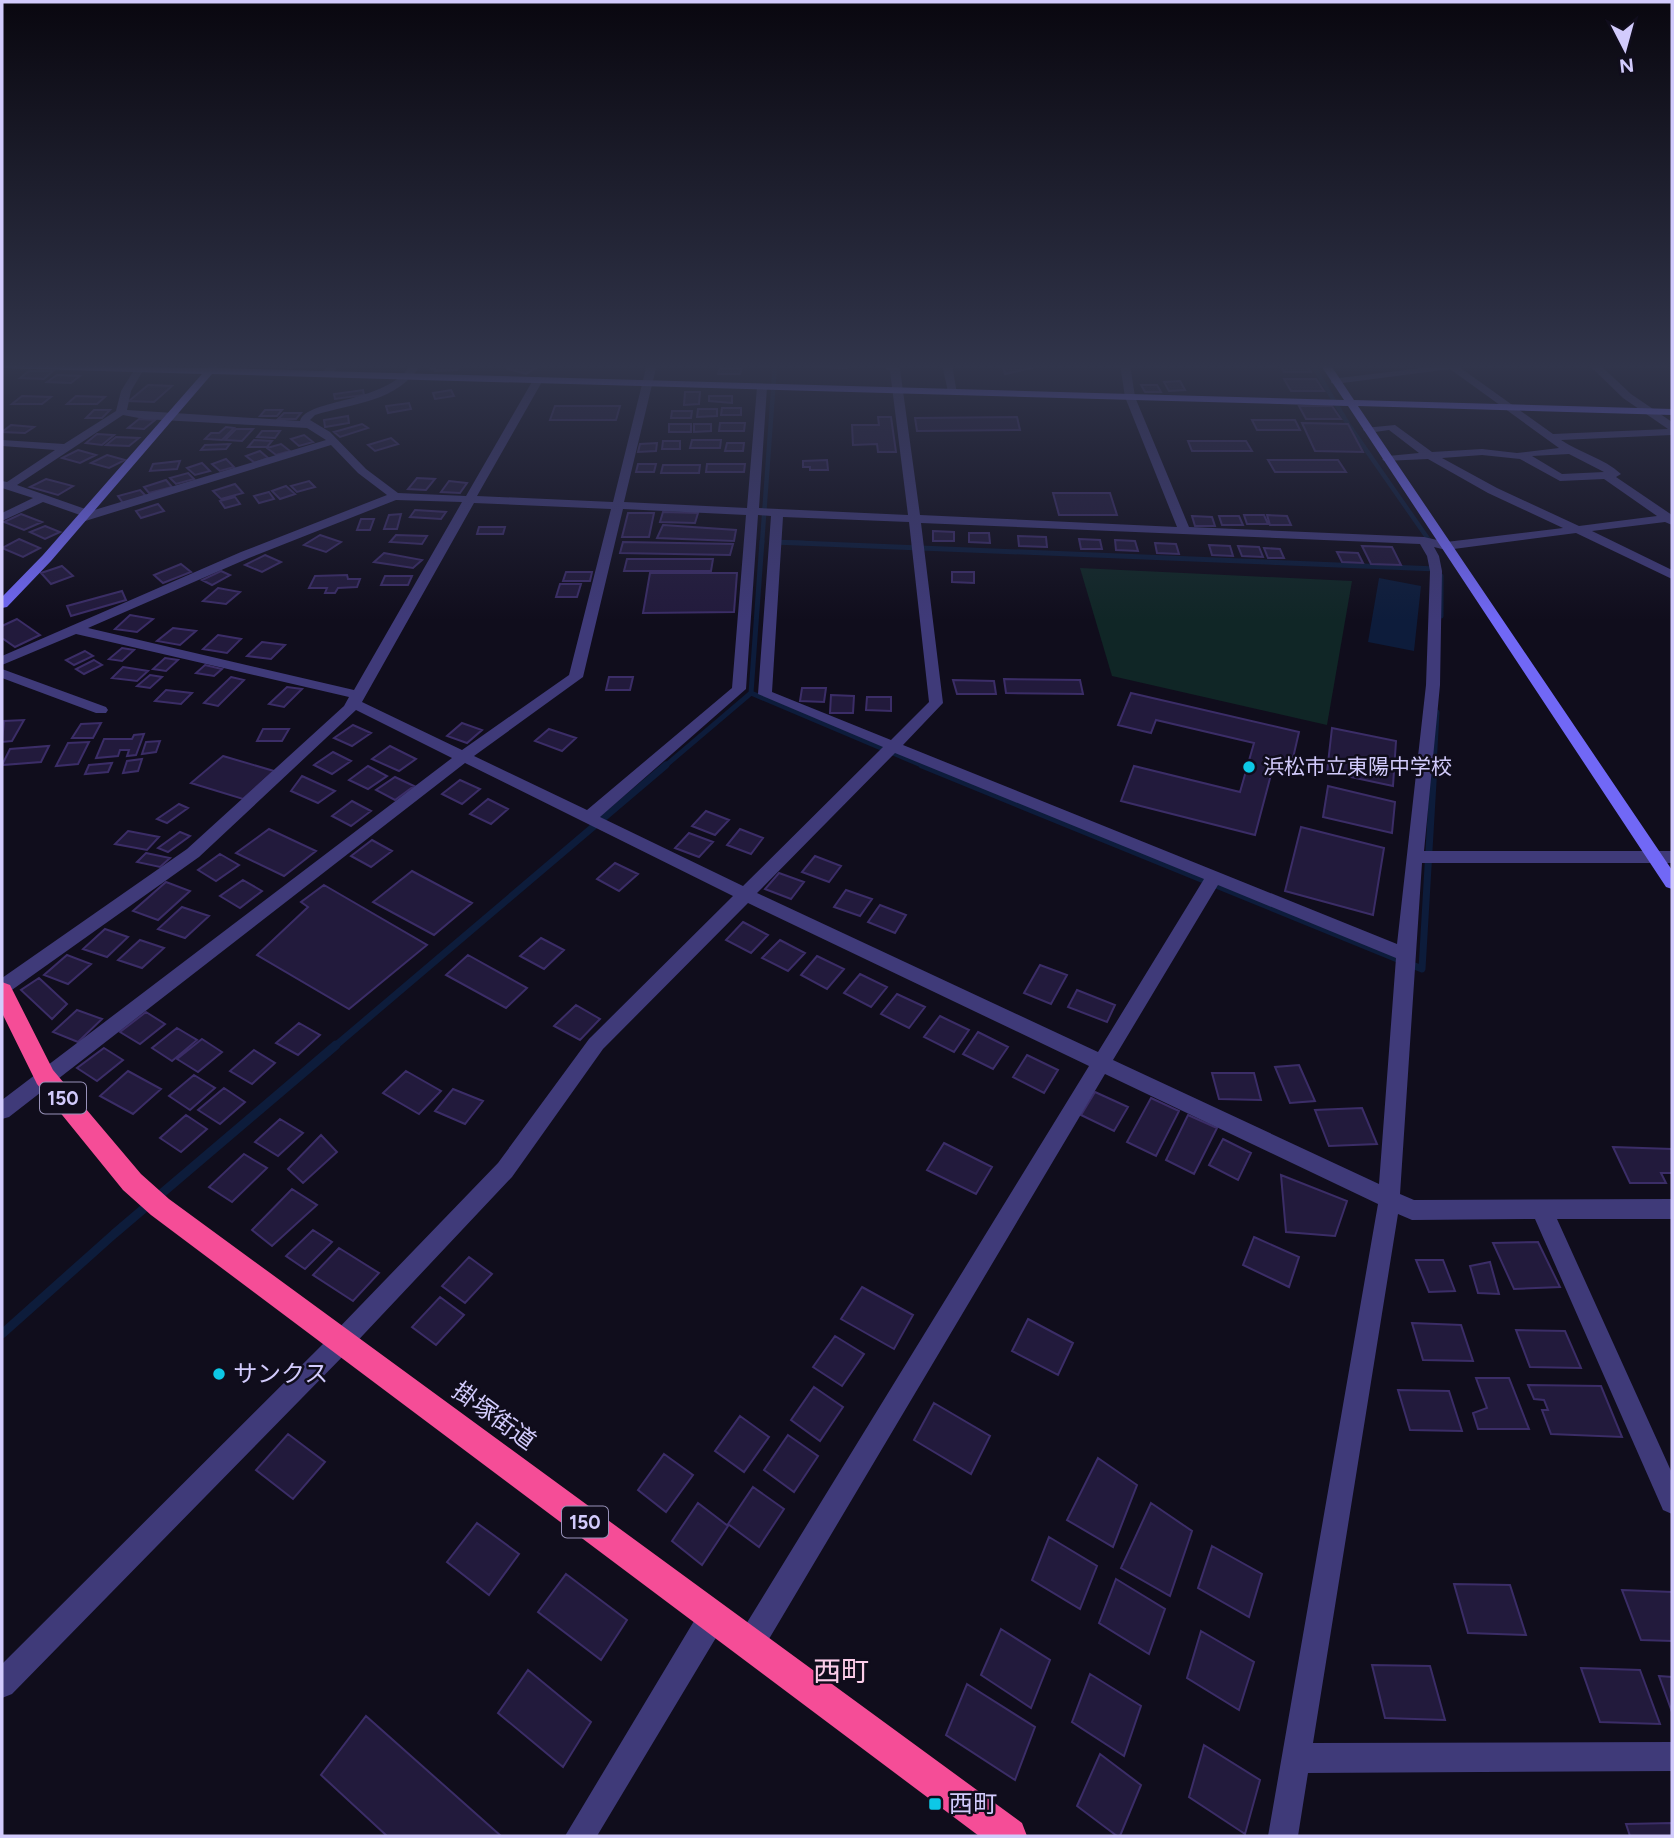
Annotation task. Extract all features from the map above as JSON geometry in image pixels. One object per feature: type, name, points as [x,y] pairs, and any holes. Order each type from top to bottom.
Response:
[{"type":"highway","name":"掛塚街道","points":[[2,989],[45,1077],[152,1200],[340,1343],[1009,1836]]},
{"type":"main road","points":[[2,604],[141,450]]},
{"type":"main road","points":[[1382,450],[1664,857],[1672,883]]},
{"type":"street","points":[[5,485],[64,450]]},
{"type":"street","points":[[5,485],[84,515],[303,450]]},
{"type":"street","points":[[341,450],[362,471],[395,496]]},
{"type":"street","points":[[2,989],[193,853],[350,709],[498,450]]},
{"type":"street","points":[[6,1101],[45,1077],[463,757],[576,677],[631,450]]},
{"type":"street","points":[[593,820],[739,689],[756,450]]},
{"type":"street","points":[[2,1684],[340,1343],[505,1170],[596,1044],[936,703],[906,450]]},
{"type":"street","points":[[1152,450],[1185,531]]},
{"type":"street","points":[[1422,450],[1479,483],[1629,551],[1672,575]]},
{"type":"street","points":[[1388,459],[1482,452],[1522,455],[1570,451],[1601,464],[1615,474],[1560,478],[1522,455]]},
{"type":"street","points":[[1606,475],[1670,519]]},
{"type":"street","points":[[2,661],[395,496],[1424,541],[1446,546],[1670,519]]},
{"type":"street","points":[[2,517],[43,498]]},
{"type":"street","points":[[777,512],[765,694],[1405,954]]},
{"type":"street","points":[[1283,1836],[1389,1200],[1405,954],[1433,685],[1436,571],[1433,556],[1424,541]]},
{"type":"street","points":[[73,629],[355,699],[463,757],[745,894],[1412,1210],[1672,1209]]},
{"type":"street","points":[[2,673],[101,710]]},
{"type":"street","points":[[1415,857],[1664,857]]},
{"type":"street","points":[[750,1644],[1213,877]]},
{"type":"street","points":[[1541,1208],[1672,1501]]},
{"type":"street","points":[[580,1836],[713,1616]]},
{"type":"street","points":[[1294,1758],[1672,1757]]},
{"type":"green space","points":[[1080,568],[1352,581],[1327,725],[1112,676]]},
{"type":"water","points":[[1379,578],[1421,586],[1414,651],[1368,642]]},
{"type":"building","points":[[78,450],[96,455],[80,463],[62,458]]},
{"type":"building","points":[[269,450],[290,451],[276,455]]},
{"type":"building","points":[[878,450],[896,450],[896,452],[878,452]]},
{"type":"building","points":[[1192,450],[1252,451],[1192,451]]},
{"type":"building","points":[[1362,450],[1363,452],[1315,451]]},
{"type":"building","points":[[260,451],[268,458],[255,463],[246,456]]},
{"type":"building","points":[[107,455],[125,460],[109,468],[91,463]]},
{"type":"building","points":[[226,459],[234,467],[220,471],[212,464]]},
{"type":"building","points":[[827,460],[828,470],[810,470],[810,467],[803,467],[803,461]]},
{"type":"building","points":[[1268,460],[1338,460],[1346,472],[1275,472]]},
{"type":"building","points":[[180,461],[177,469],[150,471],[153,464]]},
{"type":"building","points":[[202,463],[210,471],[195,475],[187,468]]},
{"type":"building","points":[[638,464],[656,464],[654,472],[636,472]]},
{"type":"building","points":[[707,464],[745,464],[744,472],[706,472]]},
{"type":"building","points":[[663,465],[700,465],[699,473],[661,473]]},
{"type":"building","points":[[188,473],[194,479],[176,484],[170,478]]},
{"type":"building","points":[[417,478],[435,479],[426,490],[408,489]]},
{"type":"building","points":[[46,479],[73,486],[58,495],[30,487]]},
{"type":"building","points":[[166,480],[172,487],[149,493],[144,487]]},
{"type":"building","points":[[309,481],[315,487],[297,492],[291,486]]},
{"type":"building","points":[[449,481],[467,483],[460,493],[441,492]]},
{"type":"building","points":[[235,484],[243,493],[221,499],[213,491]]},
{"type":"building","points":[[286,486],[295,494],[280,499],[272,491]]},
{"type":"building","points":[[140,490],[146,496],[123,503],[118,496]]},
{"type":"building","points":[[269,492],[274,499],[259,503],[254,496]]},
{"type":"building","points":[[1053,493],[1110,493],[1117,515],[1059,515]]},
{"type":"building","points":[[235,497],[240,504],[225,508],[220,501]]},
{"type":"building","points":[[158,504],[164,511],[141,518],[136,511]]},
{"type":"building","points":[[415,510],[446,512],[441,519],[410,517]]},
{"type":"building","points":[[663,512],[698,513],[695,523],[660,522]]},
{"type":"building","points":[[628,513],[654,513],[649,537],[622,537]]},
{"type":"building","points":[[21,514],[42,522],[24,530],[4,522]]},
{"type":"building","points":[[401,514],[397,529],[384,529],[389,515]]},
{"type":"building","points":[[1244,515],[1264,515],[1268,524],[1247,524]]},
{"type":"building","points":[[1267,515],[1287,516],[1291,525],[1270,525]]},
{"type":"building","points":[[1192,516],[1212,517],[1215,526],[1195,526]]},
{"type":"building","points":[[1219,516],[1239,516],[1243,525],[1222,525]]},
{"type":"building","points":[[361,519],[374,519],[370,530],[357,530]]},
{"type":"building","points":[[663,525],[736,530],[734,541],[657,538]]},
{"type":"building","points":[[45,526],[60,532],[45,539],[30,532]]},
{"type":"building","points":[[479,527],[505,527],[503,534],[477,534]]},
{"type":"building","points":[[933,531],[954,532],[954,541],[933,541]]},
{"type":"building","points":[[969,533],[989,533],[990,543],[969,542]]},
{"type":"building","points":[[320,535],[341,542],[326,552],[304,545]]},
{"type":"building","points":[[396,535],[427,536],[422,544],[390,542]]},
{"type":"building","points":[[1018,536],[1046,537],[1047,547],[1019,546]]},
{"type":"building","points":[[19,539],[40,548],[23,557],[2,548]]},
{"type":"building","points":[[1079,539],[1100,540],[1102,549],[1081,549]]},
{"type":"building","points":[[1115,540],[1135,541],[1138,551],[1116,550]]},
{"type":"building","points":[[623,542],[733,544],[730,555],[620,553]]},
{"type":"building","points":[[1155,543],[1176,544],[1179,554],[1157,553]]},
{"type":"building","points":[[1209,545],[1230,546],[1233,556],[1212,555]]},
{"type":"building","points":[[1238,546],[1259,547],[1263,557],[1242,556]]},
{"type":"building","points":[[1362,546],[1392,547],[1401,565],[1371,564]]},
{"type":"building","points":[[1264,548],[1280,549],[1284,558],[1268,558]]},
{"type":"building","points":[[1337,552],[1358,553],[1363,563],[1342,562]]},
{"type":"building","points":[[384,553],[422,560],[413,568],[374,562]]},
{"type":"building","points":[[265,555],[281,562],[262,572],[245,565]]},
{"type":"building","points":[[627,559],[713,559],[711,571],[624,571]]},
{"type":"building","points":[[181,564],[191,572],[163,583],[154,575]]},
{"type":"building","points":[[62,566],[73,576],[51,584],[41,573]]},
{"type":"building","points":[[221,571],[230,575],[212,585],[202,580]]},
{"type":"building","points":[[566,572],[592,572],[590,581],[563,581]]},
{"type":"building","points":[[952,572],[974,572],[974,583],[952,582]]},
{"type":"building","points":[[650,573],[737,573],[734,612],[643,613]]},
{"type":"building","points":[[347,575],[348,579],[360,579],[357,587],[338,588],[335,593],[325,593],[327,588],[309,588],[315,576]]},
{"type":"building","points":[[385,576],[412,576],[408,585],[381,585]]},
{"type":"building","points":[[560,584],[581,584],[577,597],[556,597]]},
{"type":"building","points":[[218,588],[240,592],[226,604],[203,601]]},
{"type":"building","points":[[122,591],[126,600],[71,616],[67,606]]},
{"type":"building","points":[[130,615],[153,619],[137,632],[115,629]]},
{"type":"building","points":[[17,619],[40,635],[15,647],[2,638],[2,626]]},
{"type":"building","points":[[173,628],[196,631],[180,645],[157,641]]},
{"type":"building","points":[[218,635],[241,639],[227,653],[203,649]]},
{"type":"building","points":[[262,642],[285,645],[271,659],[247,656]]},
{"type":"building","points":[[122,648],[134,650],[122,661],[109,659]]},
{"type":"building","points":[[85,651],[93,656],[74,665],[66,660]]},
{"type":"building","points":[[165,658],[178,660],[166,671],[153,669]]},
{"type":"building","points":[[94,660],[102,665],[84,674],[76,669]]},
{"type":"building","points":[[205,665],[222,669],[214,676],[196,673]]},
{"type":"building","points":[[123,667],[148,671],[137,681],[112,678]]},
{"type":"building","points":[[150,675],[162,677],[150,688],[137,686]]},
{"type":"building","points":[[231,677],[244,680],[218,706],[204,703]]},
{"type":"building","points":[[609,677],[633,677],[630,690],[606,690]]},
{"type":"building","points":[[1004,679],[1080,680],[1083,694],[1006,693]]},
{"type":"building","points":[[953,680],[994,681],[996,694],[957,694]]},
{"type":"building","points":[[287,687],[302,689],[284,707],[269,704]]},
{"type":"building","points":[[802,688],[826,688],[824,702],[800,701]]},
{"type":"building","points":[[166,690],[192,693],[181,704],[155,701]]},
{"type":"building","points":[[1131,693],[1299,732],[1290,771],[1273,767],[1255,835],[1121,801],[1134,766],[1240,792],[1254,743],[1156,720],[1151,733],[1118,725]]},
{"type":"building","points":[[831,695],[854,696],[853,713],[830,713]]},
{"type":"building","points":[[867,697],[891,697],[891,711],[866,710]]},
{"type":"building","points":[[24,720],[12,741],[2,742],[4,721]]},
{"type":"building","points":[[101,723],[93,738],[72,738],[81,724]]},
{"type":"building","points":[[462,723],[482,730],[467,743],[447,736]]},
{"type":"building","points":[[353,725],[371,733],[352,746],[334,738]]},
{"type":"building","points":[[1332,728],[1396,741],[1393,786],[1327,772]]},
{"type":"building","points":[[263,729],[289,729],[282,741],[257,741]]},
{"type":"building","points":[[549,729],[576,738],[562,751],[535,741]]},
{"type":"building","points":[[144,734],[136,755],[127,756],[129,750],[120,750],[118,756],[96,758],[104,739],[132,739],[134,735]]},
{"type":"building","points":[[160,741],[156,752],[142,754],[146,742]]},
{"type":"building","points":[[89,742],[78,764],[56,766],[68,743]]},
{"type":"building","points":[[49,746],[41,762],[2,765],[10,749]]},
{"type":"building","points":[[390,746],[416,759],[399,771],[372,759]]},
{"type":"building","points":[[333,752],[351,761],[332,774],[314,765]]},
{"type":"building","points":[[223,756],[274,771],[243,799],[191,783]]},
{"type":"building","points":[[142,759],[138,771],[123,773],[127,761]]},
{"type":"building","points":[[112,763],[108,772],[85,774],[89,765]]},
{"type":"building","points":[[368,766],[387,776],[368,789],[349,780]]},
{"type":"building","points":[[302,776],[335,791],[318,803],[291,791]]},
{"type":"building","points":[[395,777],[414,786],[395,800],[376,790]]},
{"type":"building","points":[[460,780],[480,789],[462,804],[442,794]]},
{"type":"building","points":[[1328,786],[1395,802],[1392,833],[1323,817]]},
{"type":"building","points":[[488,799],[508,809],[491,824],[470,814]]},
{"type":"building","points":[[352,801],[371,811],[351,826],[332,816]]},
{"type":"building","points":[[179,804],[188,808],[167,823],[157,819]]},
{"type":"building","points":[[706,811],[729,820],[715,835],[692,826]]},
{"type":"building","points":[[1301,827],[1384,848],[1373,915],[1285,891]]},
{"type":"building","points":[[269,829],[316,851],[284,876],[236,853]]},
{"type":"building","points":[[740,829],[763,838],[751,854],[727,845]]},
{"type":"building","points":[[128,831],[159,837],[147,850],[115,844]]},
{"type":"building","points":[[180,832],[190,836],[168,852],[158,848]]},
{"type":"building","points":[[689,833],[713,842],[699,857],[675,848]]},
{"type":"building","points":[[372,840],[392,851],[371,867],[351,856]]},
{"type":"building","points":[[146,853],[170,858],[160,867],[137,862]]},
{"type":"building","points":[[220,854],[239,865],[216,881],[198,870]]},
{"type":"building","points":[[815,856],[841,866],[829,882],[802,872]]},
{"type":"building","points":[[615,863],[638,874],[619,891],[597,879]]},
{"type":"building","points":[[412,871],[472,903],[434,935],[373,902]]},
{"type":"building","points":[[779,873],[804,882],[791,899],[765,889]]},
{"type":"building","points":[[243,880],[262,891],[240,908],[220,896]]},
{"type":"building","points":[[166,882],[190,891],[158,920],[133,911]]},
{"type":"building","points":[[324,885],[427,945],[349,1009],[257,955],[308,907],[301,902]]},
{"type":"building","points":[[846,890],[872,899],[860,916],[834,907]]},
{"type":"building","points":[[880,905],[906,915],[895,933],[868,922]]},
{"type":"building","points":[[182,907],[209,916],[185,938],[158,929]]},
{"type":"building","points":[[743,922],[768,935],[751,953],[726,940]]},
{"type":"building","points":[[105,929],[128,937],[107,957],[83,949]]},
{"type":"building","points":[[541,938],[564,950],[544,969],[520,956]]},
{"type":"building","points":[[140,940],[164,948],[142,968],[118,960]]},
{"type":"building","points":[[780,940],[805,953],[788,971],[762,958]]},
{"type":"building","points":[[67,955],[91,964],[68,984],[44,975]]},
{"type":"building","points":[[468,955],[527,988],[506,1008],[446,975]]},
{"type":"building","points":[[817,956],[844,969],[827,989],[801,975]]},
{"type":"building","points":[[1040,965],[1067,975],[1051,1004],[1024,993]]},
{"type":"building","points":[[860,974],[887,987],[871,1007],[844,993]]},
{"type":"building","points":[[39,978],[67,1004],[52,1019],[21,990]]},
{"type":"building","points":[[1077,990],[1115,1005],[1107,1022],[1068,1007]]},
{"type":"building","points":[[897,994],[925,1007],[909,1028],[881,1014]]},
{"type":"building","points":[[576,1005],[600,1019],[580,1040],[554,1026]]},
{"type":"building","points":[[77,1010],[102,1019],[78,1042],[53,1032]]},
{"type":"building","points":[[146,1012],[165,1024],[140,1044],[120,1032]]},
{"type":"building","points":[[940,1016],[969,1030],[954,1052],[924,1037]]},
{"type":"building","points":[[299,1023],[320,1035],[298,1055],[276,1043]]},
{"type":"building","points":[[177,1028],[197,1040],[172,1061],[152,1048]]},
{"type":"building","points":[[978,1032],[1008,1047],[993,1069],[963,1054]]},
{"type":"building","points":[[202,1039],[222,1052],[198,1072],[177,1059]]},
{"type":"building","points":[[104,1048],[123,1060],[97,1081],[77,1068]]},
{"type":"building","points":[[254,1050],[275,1063],[252,1084],[230,1071]]},
{"type":"building","points":[[1027,1055],[1058,1070],[1044,1093],[1013,1077]]},
{"type":"building","points":[[1299,1065],[1315,1101],[1290,1103],[1275,1067]]},
{"type":"building","points":[[128,1071],[161,1089],[133,1114],[100,1096]]},
{"type":"building","points":[[406,1071],[441,1091],[419,1114],[383,1093]]},
{"type":"building","points":[[1212,1073],[1254,1073],[1261,1100],[1219,1099]]},
{"type":"building","points":[[194,1075],[215,1088],[190,1110],[169,1096]]},
{"type":"building","points":[[224,1088],[245,1102],[220,1124],[198,1110]]},
{"type":"building","points":[[453,1089],[483,1101],[465,1124],[435,1111]]},
{"type":"building","points":[[1095,1092],[1128,1107],[1114,1131],[1081,1115]]},
{"type":"building","points":[[1151,1098],[1179,1111],[1156,1156],[1127,1142]]},
{"type":"building","points":[[1362,1108],[1377,1144],[1329,1146],[1315,1110]]},
{"type":"building","points":[[186,1115],[207,1129],[181,1152],[160,1138]]},
{"type":"building","points":[[1188,1115],[1217,1128],[1194,1174],[1166,1160]]},
{"type":"building","points":[[280,1119],[303,1133],[278,1156],[255,1142]]},
{"type":"building","points":[[321,1135],[337,1152],[303,1183],[288,1169]]},
{"type":"building","points":[[1223,1139],[1251,1153],[1238,1180],[1209,1165]]},
{"type":"building","points":[[944,1143],[992,1167],[976,1194],[927,1170]]},
{"type":"building","points":[[1613,1147],[1672,1149],[1672,1173],[1661,1173],[1666,1183],[1630,1183]]},
{"type":"building","points":[[244,1154],[267,1168],[232,1202],[209,1187]]},
{"type":"building","points":[[1281,1175],[1347,1201],[1335,1236],[1286,1232]]},
{"type":"building","points":[[292,1189],[317,1205],[272,1246],[252,1230]]},
{"type":"building","points":[[313,1230],[332,1242],[305,1269],[286,1256]]},
{"type":"building","points":[[1254,1237],[1299,1257],[1289,1287],[1243,1265]]},
{"type":"building","points":[[1538,1242],[1560,1287],[1514,1289],[1493,1243]]},
{"type":"building","points":[[339,1248],[379,1273],[353,1301],[313,1275]]},
{"type":"building","points":[[469,1257],[492,1274],[465,1303],[442,1286]]},
{"type":"building","points":[[1416,1260],[1443,1260],[1455,1291],[1429,1292]]},
{"type":"building","points":[[1490,1262],[1499,1294],[1478,1293],[1470,1266]]},
{"type":"building","points":[[862,1287],[913,1315],[894,1349],[841,1319]]},
{"type":"building","points":[[440,1297],[464,1315],[436,1345],[412,1327]]},
{"type":"building","points":[[1028,1319],[1073,1343],[1058,1375],[1012,1351]]},
{"type":"building","points":[[1412,1323],[1461,1325],[1473,1361],[1423,1360]]},
{"type":"building","points":[[1516,1330],[1565,1331],[1581,1368],[1530,1367]]},
{"type":"building","points":[[835,1336],[864,1354],[842,1386],[813,1367]]},
{"type":"building","points":[[1476,1378],[1509,1378],[1529,1429],[1478,1429],[1473,1413],[1487,1408]]},
{"type":"building","points":[[1528,1385],[1601,1386],[1622,1437],[1551,1434],[1542,1410],[1548,1410],[1544,1400],[1534,1399]]},
{"type":"building","points":[[814,1387],[843,1407],[820,1441],[791,1420]]},
{"type":"building","points":[[1398,1390],[1449,1391],[1462,1431],[1410,1430]]},
{"type":"building","points":[[934,1403],[990,1436],[971,1474],[914,1440]]},
{"type":"building","points":[[740,1416],[769,1437],[744,1472],[715,1451]]},
{"type":"building","points":[[288,1434],[325,1462],[293,1499],[256,1470]]},
{"type":"building","points":[[788,1435],[818,1456],[794,1492],[764,1470]]},
{"type":"building","points":[[664,1454],[693,1475],[666,1512],[638,1490]]},
{"type":"building","points":[[1098,1458],[1137,1485],[1113,1547],[1067,1520]]},
{"type":"building","points":[[753,1487],[784,1509],[759,1547],[728,1524]]},
{"type":"building","points":[[698,1503],[728,1526],[702,1565],[672,1541]]},
{"type":"building","points":[[1151,1503],[1192,1531],[1170,1596],[1121,1568]]},
{"type":"building","points":[[477,1523],[519,1554],[489,1595],[447,1562]]},
{"type":"building","points":[[1049,1537],[1097,1566],[1080,1609],[1032,1580]]},
{"type":"building","points":[[1212,1546],[1262,1574],[1249,1617],[1198,1588]]},
{"type":"building","points":[[566,1574],[627,1620],[601,1660],[538,1612]]},
{"type":"building","points":[[1116,1579],[1165,1609],[1149,1654],[1099,1623]]},
{"type":"building","points":[[1454,1584],[1510,1585],[1526,1635],[1468,1633]]},
{"type":"building","points":[[1622,1590],[1672,1592],[1672,1641],[1641,1640]]},
{"type":"building","points":[[1001,1629],[1050,1660],[1031,1708],[981,1675]]},
{"type":"building","points":[[1201,1631],[1254,1662],[1239,1710],[1187,1678]]},
{"type":"building","points":[[1372,1665],[1430,1666],[1445,1720],[1385,1718]]},
{"type":"building","points":[[1581,1668],[1640,1670],[1660,1724],[1600,1722]]},
{"type":"building","points":[[528,1670],[591,1722],[563,1767],[498,1713]]},
{"type":"building","points":[[1090,1674],[1141,1706],[1124,1756],[1072,1722]]},
{"type":"building","points":[[1659,1676],[1672,1677],[1672,1712]]},
{"type":"building","points":[[967,1684],[1035,1727],[1015,1780],[946,1735]]},
{"type":"building","points":[[366,1716],[501,1836],[387,1836],[321,1775]]},
{"type":"building","points":[[1204,1745],[1260,1780],[1245,1834],[1189,1797]]},
{"type":"building","points":[[1100,1754],[1141,1785],[1120,1836],[1077,1806]]},
{"type":"building","points":[[1672,1823],[1672,1836],[1630,1836],[1626,1824]]},
{"type":"waterway","points":[[762,543],[769,450]]},
{"type":"waterway","points":[[1366,450],[1431,543]]},
{"type":"waterway","points":[[751,693],[762,541]]},
{"type":"waterway","points":[[804,543],[774,542],[1437,569]]},
{"type":"waterway","points":[[1441,576],[1441,616]]},
{"type":"waterway","points":[[664,767],[751,693]]},
{"type":"waterway","points":[[751,693],[926,767]]},
{"type":"waterway","points":[[1434,767],[1437,712]]},
{"type":"waterway","points":[[334,1047],[666,765]]},
{"type":"waterway","points":[[922,765],[1422,969],[1434,765]]},
{"type":"waterway","points":[[2,1334],[114,1234],[336,1045]]},
{"type":"place","name":"浜松市立東陽中学校","points":[[1249,767]]},
{"type":"place","name":"サンクス","points":[[219,1374]]},
{"type":"place","name":"西町","points":[[935,1804]]},
{"type":"district","name":"西町","points":[[841,1671]]}]
